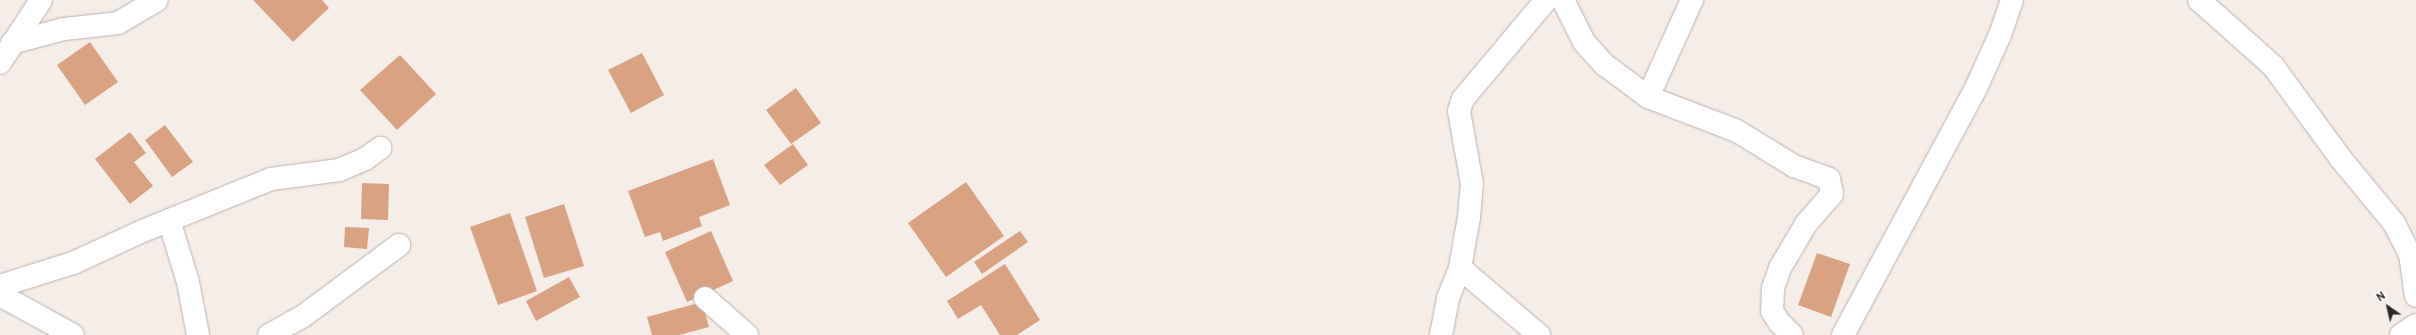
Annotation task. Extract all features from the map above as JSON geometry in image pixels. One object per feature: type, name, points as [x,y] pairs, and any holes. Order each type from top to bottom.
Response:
[{"type":"street","points":[[0,63],[41,0]]},
{"type":"street","points":[[12,43],[64,29],[86,29],[118,23],[157,0]]},
{"type":"street","points":[[1441,335],[1448,298],[1460,268],[1472,184],[1459,111],[1463,99],[1546,0]]},
{"type":"street","points":[[1562,0],[1584,42],[1605,65],[1648,97],[1737,131],[1794,166],[1829,179],[1832,194],[1806,224],[1780,268],[1773,288],[1772,311],[1779,322],[1792,335]]},
{"type":"street","points":[[1648,97],[1692,0]]},
{"type":"street","points":[[1843,335],[1974,90],[2000,35],[2012,0]]},
{"type":"street","points":[[2199,0],[2272,66],[2341,159],[2394,223],[2410,254],[2416,296]]},
{"type":"street","points":[[0,286],[73,263],[169,220],[270,179],[339,170],[365,159],[380,148]]},
{"type":"street","points":[[169,220],[188,282],[198,335]]},
{"type":"street","points":[[269,335],[302,317],[398,244]]},
{"type":"street","points":[[1460,268],[1539,335]]},
{"type":"street","points":[[0,295],[73,335]]},
{"type":"street","points":[[705,298],[747,335]]},
{"type":"street","points":[[2401,335],[2416,325]]},
{"type":"building","points":[[253,0],[322,0],[329,8],[293,42]]},
{"type":"building","points":[[90,42],[118,82],[85,105],[57,65]]},
{"type":"building","points":[[642,53],[664,95],[631,113],[608,70]]},
{"type":"building","points":[[400,55],[436,94],[397,130],[360,90]]},
{"type":"building","points":[[796,88],[821,123],[791,144],[766,110]]},
{"type":"building","points":[[165,125],[193,162],[172,177],[145,140]]},
{"type":"building","points":[[130,132],[146,153],[134,162],[153,186],[130,204],[95,159]]},
{"type":"building","points":[[793,144],[808,165],[780,185],[764,165]]},
{"type":"building","points":[[713,159],[730,205],[699,217],[702,226],[663,241],[660,232],[645,237],[628,191]]},
{"type":"building","points":[[966,182],[1004,236],[946,277],[908,223]]},
{"type":"building","points":[[362,183],[389,184],[388,220],[361,219]]},
{"type":"building","points":[[564,204],[584,266],[544,278],[525,217]]},
{"type":"building","points":[[510,213],[537,291],[498,305],[470,227]]},
{"type":"building","points":[[345,227],[369,228],[367,249],[344,247]]},
{"type":"building","points":[[711,231],[733,281],[687,302],[665,252]]},
{"type":"building","points":[[1020,231],[1028,242],[982,274],[974,262]]},
{"type":"building","points":[[1817,253],[1850,264],[1831,317],[1798,305]]},
{"type":"building","points":[[1005,264],[1040,320],[1017,335],[1000,335],[981,305],[958,319],[947,301]]},
{"type":"building","points":[[569,277],[580,297],[536,321],[526,301]]},
{"type":"building","points":[[702,302],[709,327],[679,335],[652,335],[647,317]]}]
